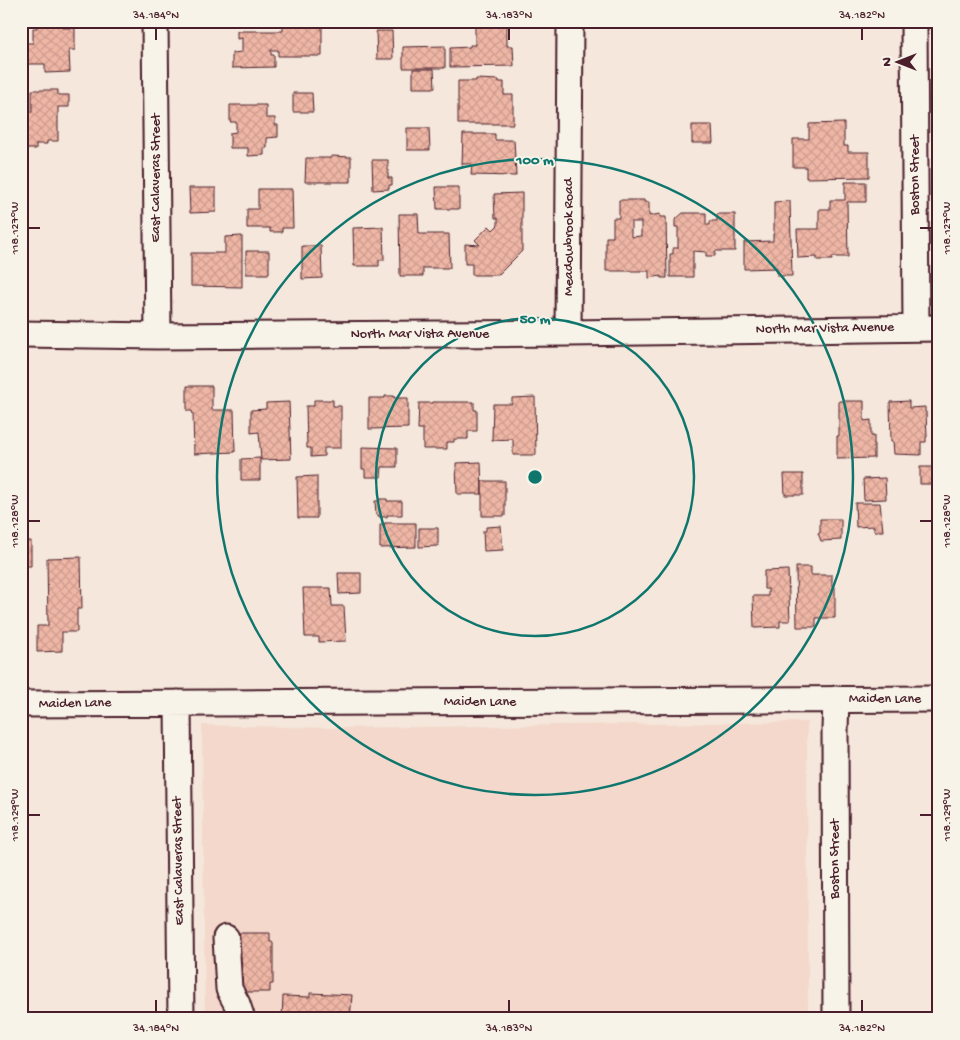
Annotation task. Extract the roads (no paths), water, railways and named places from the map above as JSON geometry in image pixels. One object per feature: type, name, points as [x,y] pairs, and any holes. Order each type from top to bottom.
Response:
[{"type":"street","name":"East Calaveras Street","points":[[155,21],[158,336]]},
{"type":"street","name":"Meadowbrook Road","points":[[568,333],[570,21]]},
{"type":"street","name":"Boston Street","points":[[914,21],[927,328]]},
{"type":"street","name":"North Mar Vista Avenue","points":[[21,334],[158,336],[927,328]]},
{"type":"street","name":"Maiden Lane","points":[[21,704],[939,698]]},
{"type":"street","name":"Boston Street","points":[[836,699],[836,1019]]},
{"type":"street","name":"East Calaveras Street","points":[[178,703],[181,1019]]},
{"type":"street","points":[[226,938],[228,989],[237,1004],[242,1019]]}]
